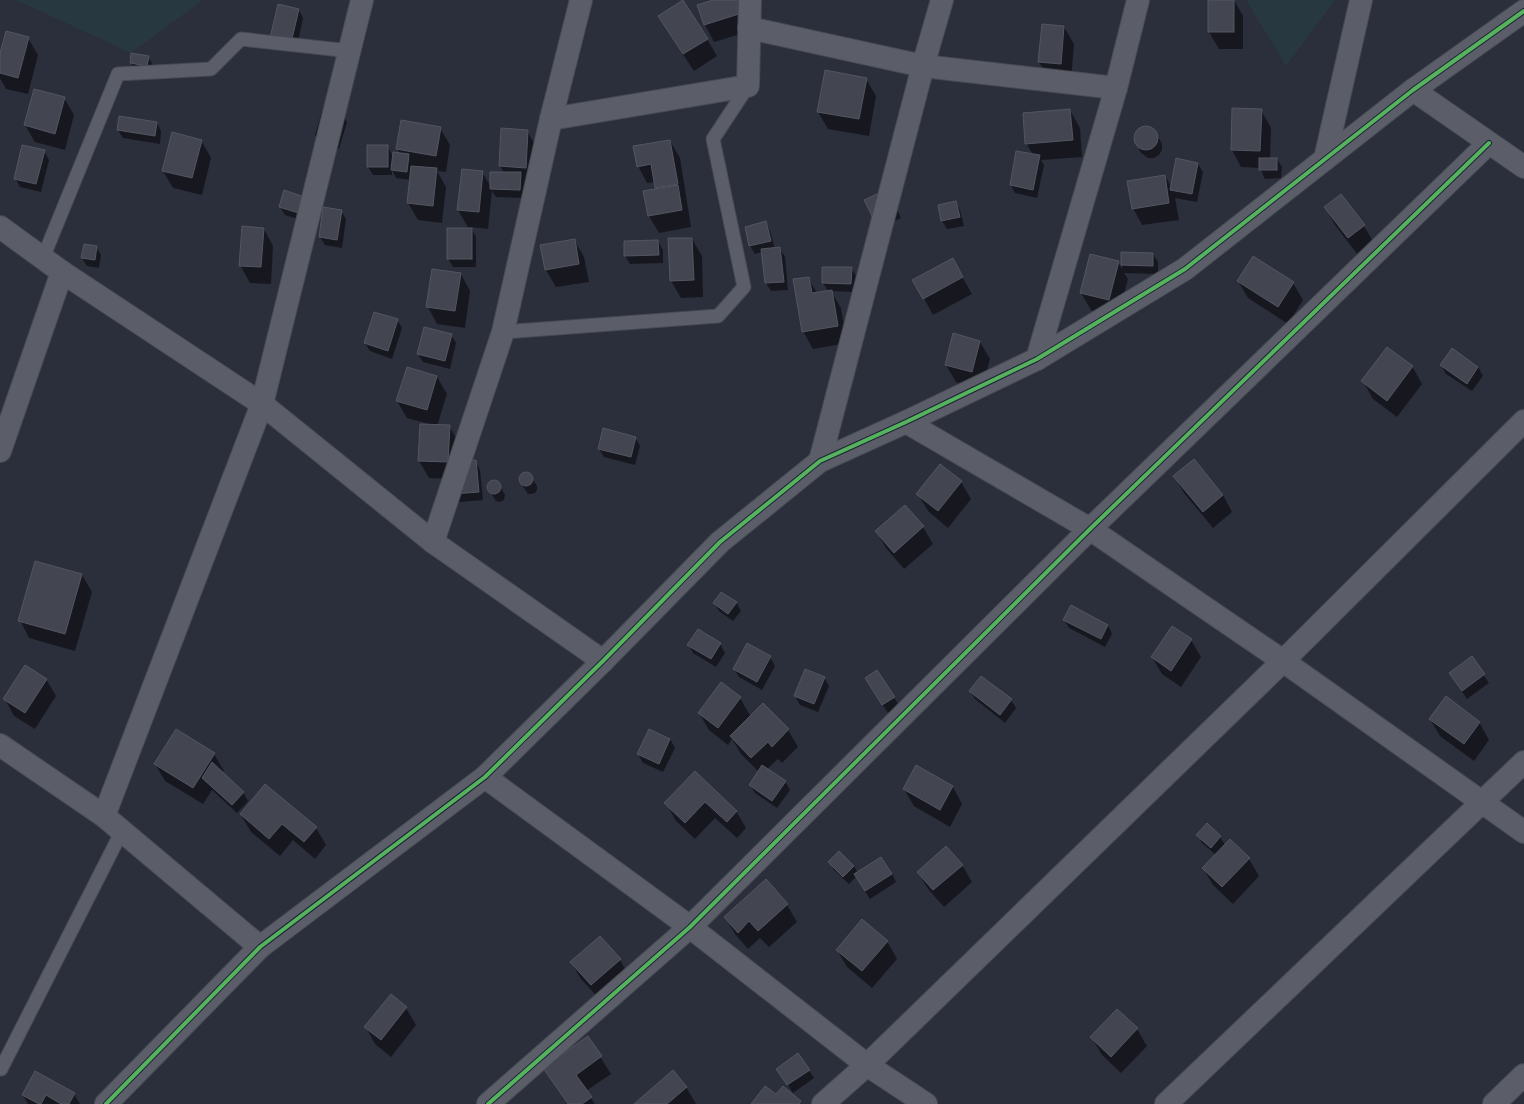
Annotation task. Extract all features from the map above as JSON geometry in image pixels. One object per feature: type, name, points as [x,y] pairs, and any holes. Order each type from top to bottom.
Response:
[{"type":"street","points":[[104,816],[262,404],[362,0]]},
{"type":"street","points":[[432,542],[503,332],[551,119],[581,0]]},
{"type":"street","points":[[551,119],[748,86],[750,0]]},
{"type":"street","points":[[820,461],[923,66],[942,0]]},
{"type":"street","points":[[1037,359],[1116,88],[1138,0]]},
{"type":"street","points":[[1325,159],[1361,0]]},
{"type":"street","points":[[106,1104],[260,947],[485,777],[603,661],[720,542],[820,461],[906,422],[1037,359],[1185,269],[1414,90],[1524,11]]},
{"type":"street","points":[[749,28],[923,66],[1116,88]]},
{"type":"street","points":[[1414,90],[1524,167]]},
{"type":"street","points":[[488,1104],[690,927],[1090,529],[1489,143]]},
{"type":"street","points":[[0,227],[62,272],[262,404],[432,542],[603,661]]},
{"type":"street","points":[[0,451],[62,272]]},
{"type":"street","points":[[822,1104],[866,1065],[1283,661],[1524,421]]},
{"type":"street","points":[[906,422],[1090,529],[1283,661],[1524,832]]},
{"type":"street","points":[[0,745],[104,816],[260,947]]},
{"type":"street","points":[[1166,1104],[1524,762]]},
{"type":"street","points":[[485,777],[690,927],[866,1065],[926,1104]]},
{"type":"street","points":[[1494,1104],[1524,1075]]},
{"type":"lane","points":[[43,258],[118,74],[211,70],[241,39],[350,51]]},
{"type":"lane","points":[[503,332],[718,316],[744,287],[713,139],[748,86]]},
{"type":"lane","points":[[1,1069],[122,831]]},
{"type":"shaded area","points":[[16,0],[203,0],[131,53]]},
{"type":"shaded area","points":[[1246,0],[1335,0],[1286,66]]},
{"type":"building","points":[[683,0],[708,39],[683,54],[658,16]]},
{"type":"building","points":[[713,0],[738,0],[742,13],[704,25],[697,5]]},
{"type":"building","points":[[1208,0],[1234,0],[1234,32],[1208,32]]},
{"type":"building","points":[[278,4],[299,9],[291,43],[270,38]]},
{"type":"building","points":[[1042,24],[1064,26],[1061,64],[1038,62]]},
{"type":"building","points":[[6,31],[29,37],[18,78],[0,73],[0,53]]},
{"type":"building","points":[[131,53],[149,56],[147,66],[130,63]]},
{"type":"building","points":[[825,70],[867,78],[859,119],[817,112]]},
{"type":"building","points":[[34,89],[65,97],[55,134],[24,125]]},
{"type":"building","points":[[1232,108],[1262,109],[1260,151],[1231,150]]},
{"type":"building","points":[[1070,109],[1073,140],[1025,144],[1023,113]]},
{"type":"building","points":[[119,116],[157,122],[155,136],[117,130]]},
{"type":"building","points":[[401,120],[441,127],[436,156],[396,149]]},
{"type":"building","points":[[1146,126],[1155,129],[1158,138],[1155,147],[1146,150],[1137,147],[1134,138],[1137,129]]},
{"type":"building","points":[[501,128],[528,130],[526,168],[499,166]]},
{"type":"building","points":[[172,132],[202,140],[192,178],[162,171]]},
{"type":"building","points":[[670,140],[678,184],[655,188],[651,164],[637,167],[633,146]]},
{"type":"building","points":[[22,145],[45,150],[36,184],[14,179]]},
{"type":"building","points":[[367,145],[388,145],[388,167],[367,167]]},
{"type":"building","points":[[1016,151],[1040,155],[1033,190],[1010,185]]},
{"type":"building","points":[[393,152],[409,154],[407,172],[391,170]]},
{"type":"building","points":[[1176,158],[1198,163],[1192,194],[1170,190]]},
{"type":"building","points":[[1259,158],[1277,158],[1277,170],[1259,170]]},
{"type":"building","points":[[411,166],[437,168],[433,206],[407,203]]},
{"type":"building","points":[[462,169],[483,171],[479,212],[457,210]]},
{"type":"building","points":[[490,172],[521,172],[520,190],[490,189]]},
{"type":"building","points":[[1165,175],[1169,203],[1132,209],[1127,181]]},
{"type":"building","points":[[678,185],[682,210],[648,216],[643,191]]},
{"type":"building","points":[[888,189],[897,209],[874,220],[864,200]]},
{"type":"building","points":[[284,190],[310,199],[305,215],[279,207]]},
{"type":"building","points":[[1341,194],[1365,225],[1348,238],[1324,207]]},
{"type":"building","points":[[956,201],[960,217],[941,221],[938,205]]},
{"type":"building","points":[[323,207],[342,210],[337,240],[319,237]]},
{"type":"building","points":[[766,221],[771,241],[749,246],[745,227]]},
{"type":"building","points":[[242,226],[264,228],[261,267],[239,266]]},
{"type":"building","points":[[447,228],[472,228],[472,259],[447,259]]},
{"type":"building","points":[[668,238],[692,238],[694,280],[670,281]]},
{"type":"building","points":[[575,239],[579,264],[545,270],[540,245]]},
{"type":"building","points":[[658,240],[659,255],[624,256],[624,241]]},
{"type":"building","points":[[84,244],[97,246],[95,260],[81,258]]},
{"type":"building","points":[[780,247],[784,282],[765,283],[761,249]]},
{"type":"building","points":[[1121,252],[1153,253],[1153,266],[1121,265]]},
{"type":"building","points":[[1090,254],[1119,261],[1109,300],[1080,293]]},
{"type":"building","points":[[1253,256],[1294,282],[1278,307],[1237,281]]},
{"type":"building","points":[[953,258],[963,277],[923,299],[912,280]]},
{"type":"building","points":[[822,267],[852,267],[851,284],[822,283]]},
{"type":"building","points":[[432,269],[461,273],[455,311],[426,307]]},
{"type":"building","points":[[809,277],[812,293],[832,290],[838,326],[802,332],[793,279]]},
{"type":"building","points":[[374,312],[398,319],[388,351],[364,343]]},
{"type":"building","points":[[424,327],[452,334],[445,361],[417,354]]},
{"type":"building","points":[[953,333],[980,341],[972,372],[945,365]]},
{"type":"building","points":[[1387,347],[1413,366],[1387,401],[1361,381]]},
{"type":"building","points":[[1452,348],[1478,367],[1467,384],[1440,365]]},
{"type":"building","points":[[407,367],[437,376],[427,410],[396,401]]},
{"type":"building","points":[[420,424],[450,425],[448,462],[418,461]]},
{"type":"building","points":[[603,428],[636,437],[631,457],[598,449]]},
{"type":"building","points":[[1194,459],[1223,495],[1203,512],[1173,476]]},
{"type":"building","points":[[476,460],[479,492],[453,494],[450,463]]},
{"type":"building","points":[[940,464],[962,481],[938,511],[916,494]]},
{"type":"building","points":[[523,472],[529,472],[533,476],[533,482],[529,486],[523,486],[519,482],[519,476]]},
{"type":"building","points":[[494,480],[499,482],[501,487],[499,492],[494,494],[489,492],[487,487],[489,482]]},
{"type":"building","points":[[905,505],[924,526],[894,553],[875,531]]},
{"type":"building","points":[[35,561],[82,574],[65,634],[18,621]]},
{"type":"building","points":[[721,592],[737,602],[728,614],[713,603]]},
{"type":"building","points":[[1071,605],[1108,625],[1101,639],[1063,620]]},
{"type":"building","points":[[1172,626],[1192,639],[1171,671],[1151,657]]},
{"type":"building","points":[[698,629],[721,643],[711,659],[687,645]]},
{"type":"building","points":[[747,643],[771,656],[757,682],[733,669]]},
{"type":"building","points":[[1472,656],[1485,674],[1462,691],[1449,673]]},
{"type":"building","points":[[25,665],[47,679],[25,713],[3,699]]},
{"type":"building","points":[[805,669],[825,677],[814,704],[794,696]]},
{"type":"building","points":[[877,670],[895,697],[882,705],[865,678]]},
{"type":"building","points":[[981,676],[1012,699],[1000,715],[969,691]]},
{"type":"building","points":[[721,682],[741,697],[718,728],[698,713]]},
{"type":"building","points":[[1446,696],[1480,722],[1464,744],[1429,719]]},
{"type":"building","points":[[763,703],[789,729],[772,747],[768,742],[751,758],[730,736]]},
{"type":"building","points":[[176,729],[215,753],[193,788],[154,764]]},
{"type":"building","points":[[649,729],[670,739],[659,764],[637,754]]},
{"type":"building","points":[[212,762],[244,792],[232,805],[202,778]]},
{"type":"building","points":[[762,765],[786,781],[772,801],[749,785]]},
{"type":"building","points":[[916,765],[953,786],[940,810],[903,789]]},
{"type":"building","points":[[695,771],[737,811],[727,822],[705,802],[685,823],[664,803]]},
{"type":"building","points":[[265,784],[317,827],[304,842],[282,824],[269,839],[240,814]]},
{"type":"building","points":[[1207,823],[1221,836],[1211,848],[1196,835]]},
{"type":"building","points":[[1230,839],[1250,858],[1222,887],[1202,868]]},
{"type":"building","points":[[946,846],[963,865],[933,890],[917,872]]},
{"type":"building","points":[[839,851],[854,866],[843,877],[828,862]]},
{"type":"building","points":[[881,857],[892,874],[865,891],[854,874]]},
{"type":"building","points":[[766,879],[788,904],[758,931],[749,921],[738,933],[724,917]]},
{"type":"building","points":[[862,919],[888,941],[862,971],[836,950]]},
{"type":"building","points":[[600,936],[621,959],[591,985],[570,962]]},
{"type":"building","points":[[391,994],[407,1007],[381,1040],[364,1027]]},
{"type":"building","points":[[1117,1009],[1138,1028],[1111,1057],[1090,1037]]},
{"type":"building","points":[[588,1036],[602,1056],[576,1075],[592,1097],[582,1104],[568,1104],[543,1068]]},
{"type":"building","points":[[798,1053],[810,1070],[787,1085],[776,1069]]},
{"type":"building","points":[[673,1070],[687,1087],[667,1104],[634,1104]]},
{"type":"building","points":[[35,1071],[75,1093],[69,1104],[61,1104],[46,1095],[41,1104],[39,1104],[22,1095]]},
{"type":"building","points":[[765,1086],[776,1094],[783,1086],[801,1101],[799,1104],[751,1104]]},
{"type":"cycle path","points":[[106,1104],[260,947],[485,777],[603,661],[720,542],[820,461],[906,422],[1037,359],[1185,269],[1413,90],[1524,11]]},
{"type":"cycle path","points":[[488,1104],[690,927],[1090,529],[1489,143]]}]
